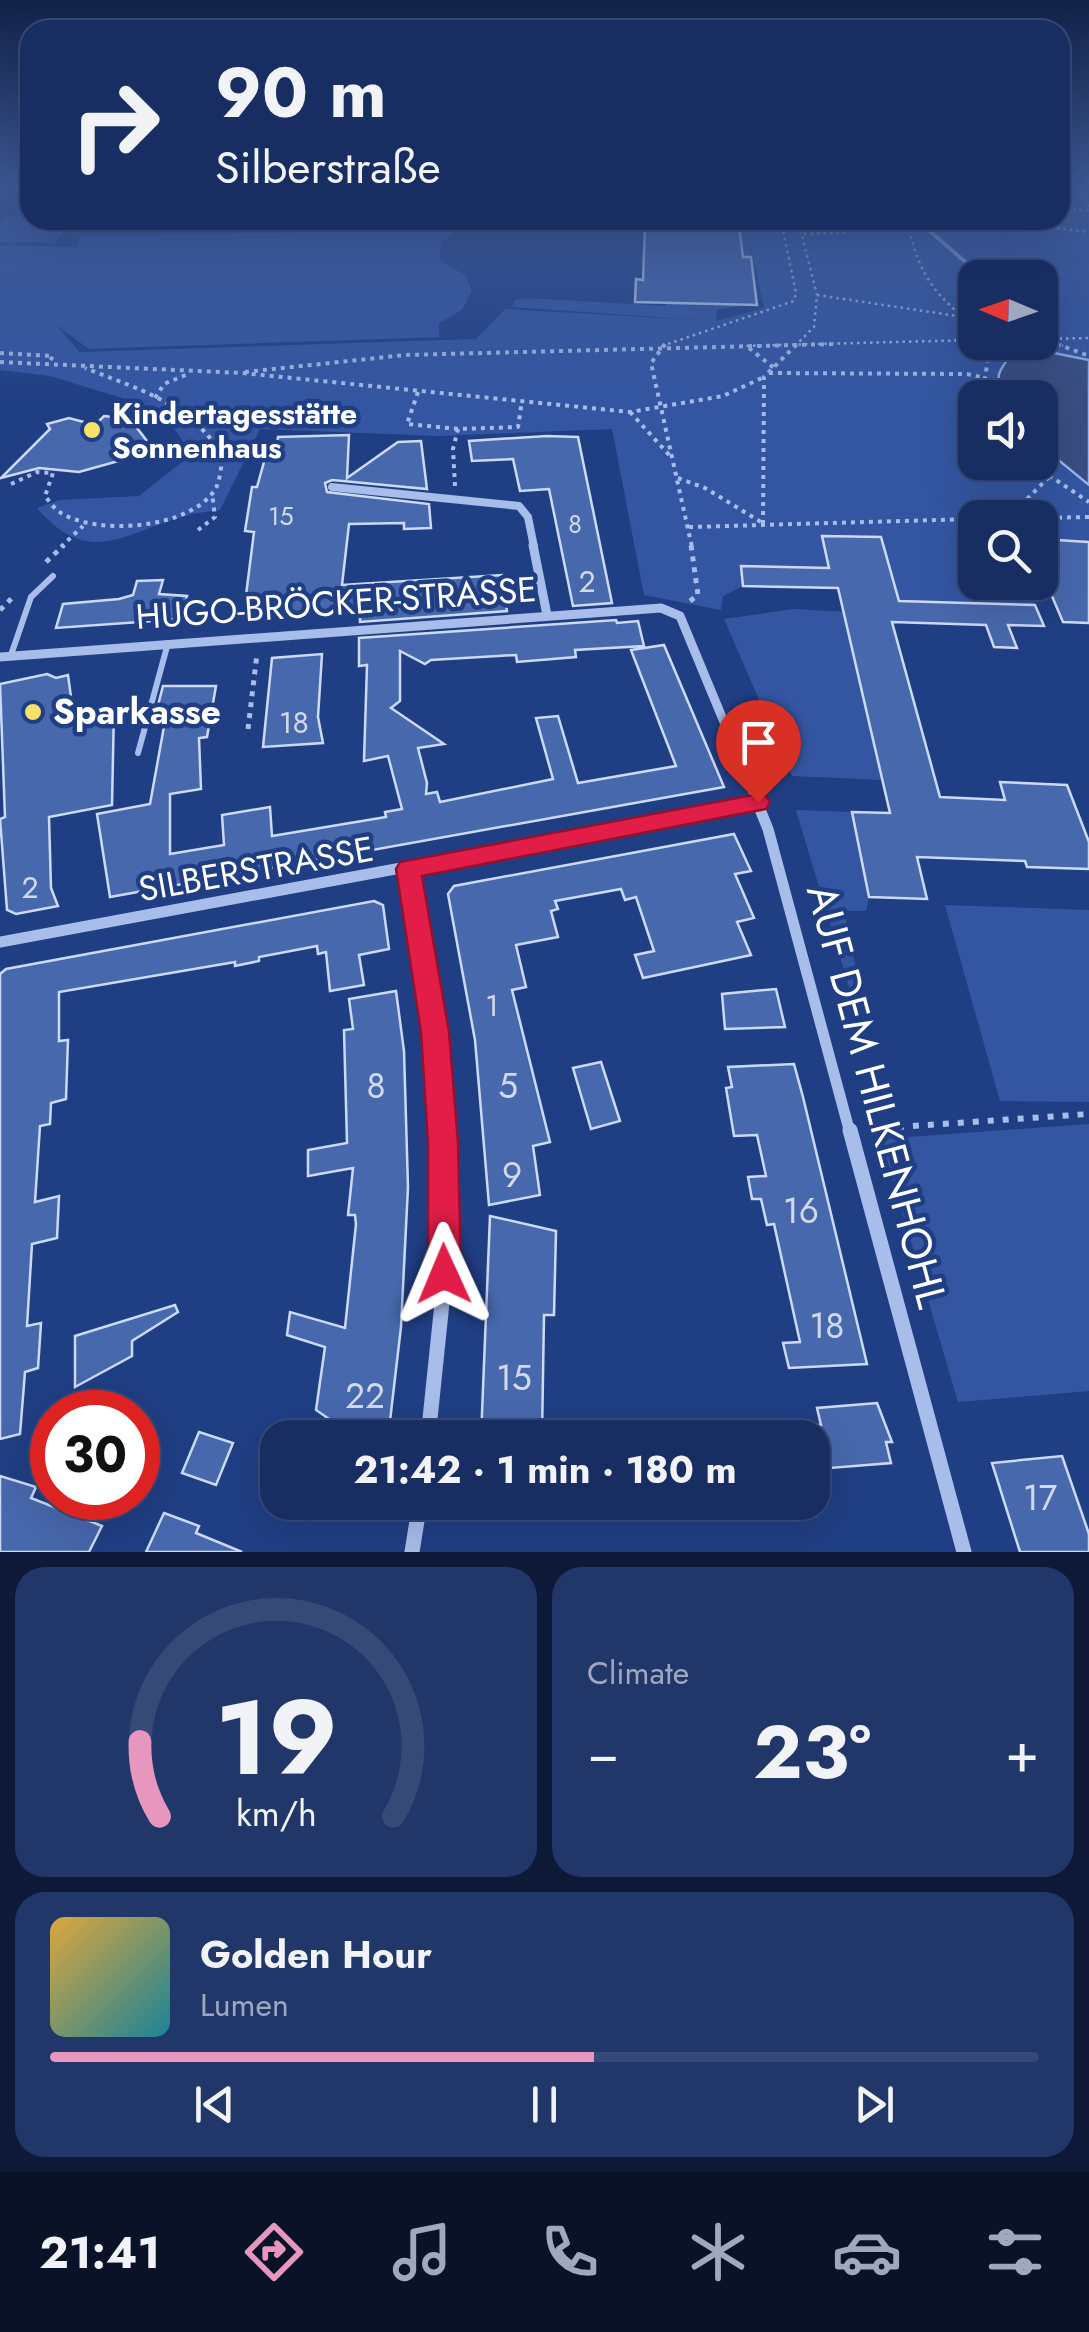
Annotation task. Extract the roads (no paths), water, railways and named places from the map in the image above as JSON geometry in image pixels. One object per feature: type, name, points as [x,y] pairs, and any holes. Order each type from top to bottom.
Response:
[{"type":"street","points":[[332,487],[504,502],[524,510],[547,615]]},
{"type":"street","name":"HUGO-BRÖCKER-STRASSE","points":[[6,656],[547,615],[661,608],[675,612]]},
{"type":"street","name":"AUF DEM HILKENHOHL","points":[[675,612],[684,623],[758,802],[964,1552]]},
{"type":"street","name":"SILBERSTRASSE","points":[[0,942],[758,802]]},
{"type":"street","points":[[408,869],[435,1032],[443,1142],[444,1274],[430,1420]]},
{"type":"street","points":[[412,1552],[417,1520]]},
{"type":"lane","points":[[6,656],[31,597],[53,576]]},
{"type":"lane","points":[[138,753],[168,643]]},
{"type":"place","name":"Kindertagesstätte Sonnenhaus","points":[[92,430]]},
{"type":"place","name":"Sparkasse","points":[[33,712]]}]
